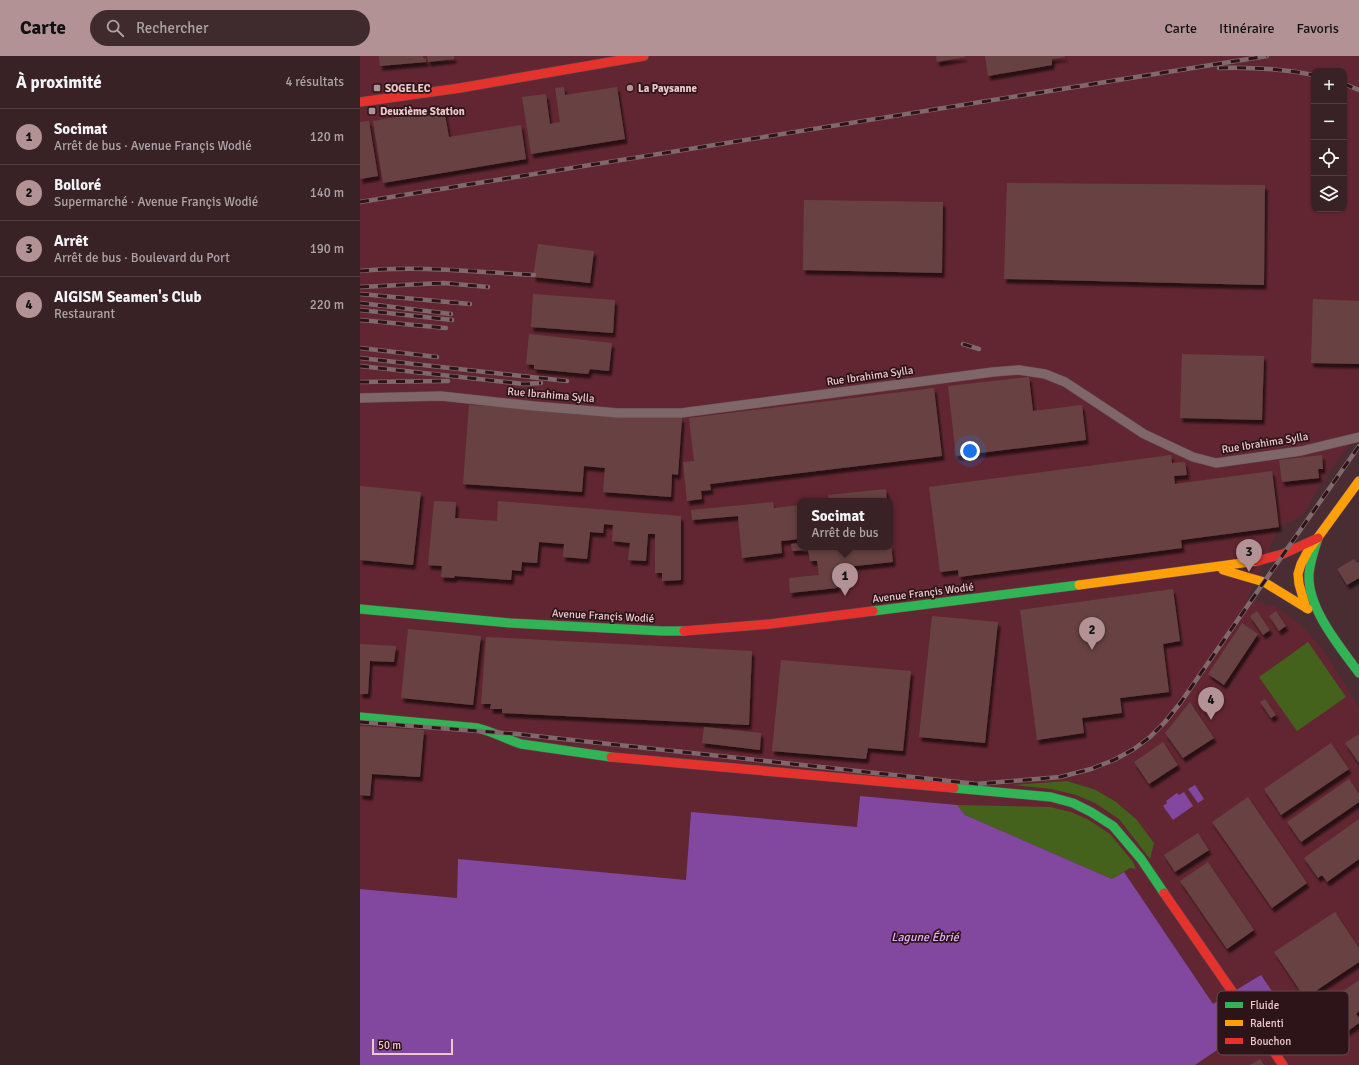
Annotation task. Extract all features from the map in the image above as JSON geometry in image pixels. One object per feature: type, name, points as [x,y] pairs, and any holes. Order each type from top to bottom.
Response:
[{"type":"main road","points":[[360,102],[460,88],[611,58],[644,56]]},
{"type":"main road","points":[[1306,608],[1299,586],[1299,571],[1306,551],[1318,538],[1358,485]]},
{"type":"main road","points":[[1318,538],[1310,566],[1309,580],[1312,592],[1322,620],[1359,673]]},
{"type":"main road","name":"Avenue Françis Wodié","points":[[360,609],[510,623],[662,631],[693,631],[785,622],[1250,563],[1283,554],[1318,538]]},
{"type":"main road","points":[[1215,568],[1264,582],[1291,598],[1322,620]]},
{"type":"main road","points":[[360,717],[478,728],[496,733],[521,744],[601,756],[1051,797],[1073,803],[1113,826],[1141,859],[1233,991]]},
{"type":"main road","points":[[1277,1055],[1284,1065]]},
{"type":"street","name":"Rue Ibrahima Sylla","points":[[360,398],[441,396],[534,406],[618,412],[682,413],[993,372],[1019,370],[1045,374],[1065,382],[1144,434],[1193,457],[1216,463],[1301,451],[1359,437]]},
{"type":"shaded area","points":[[360,56],[1359,56],[1359,432],[1325,477],[1303,515],[1279,527],[1247,599],[1276,607],[1301,625],[1324,651],[1359,707],[1359,1065],[1195,1065],[1217,1050],[1217,1055],[1349,1055],[1349,991],[1272,991],[1261,975],[1235,991],[1217,991],[1217,1002],[1213,1004],[1124,872],[1112,879],[965,815],[860,796],[858,827],[691,812],[686,880],[458,859],[457,898],[360,889]],"holes":[[[1067,781],[1096,790],[1116,802],[1136,819],[1150,858],[1119,819],[1095,803],[1076,795],[1051,789],[1016,785]]]},
{"type":"green space","points":[[1308,642],[1346,697],[1297,731],[1259,677]]},
{"type":"green space","points":[[1067,781],[1096,790],[1116,802],[1136,819],[1154,843],[1150,859],[1119,819],[1095,803],[1076,795],[1051,789],[1013,785]]},
{"type":"green space","points":[[957,805],[1050,807],[1071,812],[1089,820],[1110,834],[1133,862],[1136,869],[1130,868],[1112,879],[965,815]]},
{"type":"water","points":[[1195,785],[1204,799],[1198,803],[1188,789]]},
{"type":"water","points":[[1184,792],[1193,806],[1173,820],[1163,806],[1167,803],[1166,801],[1177,793],[1179,795]]},
{"type":"water","name":"Lagune Ébrié","points":[[860,796],[957,805],[965,815],[1112,879],[1124,872],[1213,1004],[1217,1002],[1217,1050],[1195,1065],[360,1065],[360,889],[457,898],[458,859],[686,880],[691,812],[857,827]]},
{"type":"water","name":"Lagune Ébrié","points":[[1261,975],[1272,991],[1235,991]]},
{"type":"building","points":[[379,56],[423,56],[423,58],[426,59],[426,62],[380,66]]},
{"type":"building","points":[[427,56],[454,56],[454,59],[428,62]]},
{"type":"building","points":[[936,56],[965,56],[965,57],[937,62]]},
{"type":"building","points":[[985,56],[1065,57],[1052,59],[1052,65],[988,76]]},
{"type":"building","points":[[564,87],[565,95],[617,87],[625,139],[531,154],[522,97],[546,94],[550,124],[560,122],[555,88]]},
{"type":"building","points":[[444,109],[449,137],[521,125],[526,159],[383,183],[373,121]]},
{"type":"building","points":[[369,121],[378,176],[360,179],[360,122]]},
{"type":"building","points":[[1007,183],[1265,185],[1264,285],[1004,279]]},
{"type":"building","points":[[804,200],[943,202],[942,273],[803,270]]},
{"type":"building","points":[[538,244],[594,251],[590,283],[533,277]]},
{"type":"building","points":[[533,294],[615,300],[613,333],[531,327]]},
{"type":"building","points":[[1313,299],[1359,301],[1359,364],[1311,363]]},
{"type":"building","points":[[529,334],[612,343],[609,371],[590,369],[588,374],[534,369],[534,365],[526,364]]},
{"type":"building","points":[[1182,354],[1264,356],[1262,420],[1180,418]]},
{"type":"building","points":[[1029,377],[1033,411],[1082,405],[1086,440],[956,456],[948,386]]},
{"type":"building","points":[[934,388],[942,456],[710,484],[711,490],[701,491],[702,499],[687,501],[683,462],[694,461],[689,418]]},
{"type":"building","points":[[469,405],[682,418],[678,475],[672,474],[671,497],[603,492],[605,468],[584,466],[582,492],[463,484]]},
{"type":"building","points":[[1171,455],[1172,463],[1185,462],[1187,475],[1174,476],[1175,484],[1272,471],[1279,527],[1181,540],[1182,548],[959,577],[958,570],[940,572],[929,487]]},
{"type":"building","points":[[1322,455],[1323,469],[1318,469],[1319,478],[1282,482],[1279,460]]},
{"type":"building","points":[[360,486],[421,492],[413,565],[360,560]]},
{"type":"building","points":[[886,489],[887,498],[828,498],[828,495]]},
{"type":"building","points":[[434,501],[456,502],[455,518],[497,521],[498,501],[681,516],[681,580],[662,581],[662,573],[655,573],[655,534],[648,534],[646,561],[628,560],[630,543],[612,541],[613,525],[604,524],[603,533],[590,532],[587,559],[563,557],[564,544],[539,542],[537,563],[522,562],[521,571],[512,570],[511,580],[455,576],[454,578],[441,577],[442,566],[428,565]]},
{"type":"building","points":[[773,502],[774,508],[797,505],[797,539],[781,541],[782,553],[742,558],[738,516],[692,520],[691,510]]},
{"type":"building","points":[[797,543],[797,550],[808,550],[792,551],[791,544]]},
{"type":"building","points":[[808,550],[892,550],[893,562],[836,568],[837,588],[790,593],[789,578],[819,575],[817,561],[810,561]]},
{"type":"building","points":[[1354,559],[1357,563],[1359,562],[1359,578],[1347,585],[1337,569]]},
{"type":"building","points":[[1173,589],[1180,641],[1163,644],[1169,692],[1120,698],[1122,713],[1082,718],[1084,733],[1037,740],[1020,610]]},
{"type":"building","points":[[1257,611],[1270,630],[1263,635],[1250,616]]},
{"type":"building","points":[[1276,611],[1286,626],[1279,631],[1269,616]]},
{"type":"building","points":[[932,616],[998,622],[985,743],[919,737]]},
{"type":"building","points":[[1242,623],[1258,634],[1224,685],[1208,674]]},
{"type":"building","points":[[408,629],[481,636],[473,705],[401,698]]},
{"type":"building","points":[[486,637],[752,651],[749,725],[502,713],[502,709],[490,709],[491,704],[481,704]]},
{"type":"building","points":[[360,644],[396,646],[394,662],[370,661],[368,694],[360,694]]},
{"type":"building","points":[[781,660],[911,671],[903,751],[868,748],[866,759],[772,751]]},
{"type":"building","points":[[1265,699],[1276,715],[1271,718],[1260,702]]},
{"type":"building","points":[[1190,702],[1214,738],[1183,758],[1165,733]]},
{"type":"building","points":[[360,726],[424,730],[420,777],[372,774],[370,796],[360,795]]},
{"type":"building","points":[[704,727],[761,733],[760,750],[702,743]]},
{"type":"building","points":[[1359,734],[1359,763],[1345,743]]},
{"type":"building","points":[[1163,742],[1178,765],[1149,784],[1134,762]]},
{"type":"building","points":[[1331,743],[1349,769],[1281,815],[1264,789]]},
{"type":"building","points":[[1349,779],[1359,794],[1359,802],[1301,842],[1287,822]]},
{"type":"building","points":[[1248,797],[1307,883],[1272,908],[1212,822]]},
{"type":"building","points":[[1359,819],[1359,859],[1327,882],[1322,875],[1318,878],[1304,858]]},
{"type":"building","points":[[1198,833],[1209,850],[1175,872],[1164,855]]},
{"type":"building","points":[[1208,862],[1254,930],[1227,949],[1180,881]]},
{"type":"building","points":[[1335,912],[1359,948],[1359,962],[1316,991],[1300,991],[1274,952]]},
{"type":"building","points":[[1359,980],[1359,1011],[1356,1014],[1359,1018],[1359,1023],[1349,1030],[1349,991],[1343,991]]},
{"type":"building","points":[[1260,1059],[1264,1065],[1250,1065]]},
{"type":"railway","points":[[360,202],[1267,56]]},
{"type":"railway","points":[[1219,68],[1267,69],[1311,74]]},
{"type":"railway","points":[[1347,85],[1359,90]]},
{"type":"railway","points":[[360,271],[382,269],[425,269],[534,275]]},
{"type":"railway","points":[[360,287],[444,283],[488,287]]},
{"type":"railway","points":[[360,294],[470,304]]},
{"type":"railway","points":[[360,303],[451,314]]},
{"type":"railway","points":[[360,310],[452,320]]},
{"type":"railway","points":[[360,320],[446,328]]},
{"type":"railway","points":[[963,344],[979,349]]},
{"type":"railway","points":[[360,348],[437,357]]},
{"type":"railway","points":[[360,358],[567,381]]},
{"type":"railway","points":[[360,366],[524,384],[541,383]]},
{"type":"railway","points":[[360,382],[448,381]]},
{"type":"railway","points":[[360,722],[517,734],[977,784],[1060,777],[1091,769],[1114,760],[1134,749],[1150,737],[1165,722],[1181,702],[1359,446]]},
{"type":"traffic: fast","points":[[1318,538],[1311,560],[1309,574],[1313,600],[1334,639],[1359,673]]},
{"type":"traffic: fast","points":[[873,611],[1079,585]]},
{"type":"traffic: fast","points":[[360,609],[510,623],[684,631]]},
{"type":"traffic: fast","points":[[360,717],[478,728],[521,744],[611,757]]},
{"type":"traffic: fast","points":[[954,788],[1051,797],[1073,803],[1113,826],[1141,859],[1164,893]]},
{"type":"traffic: slow","points":[[1306,608],[1299,584],[1298,574],[1301,564],[1308,551],[1359,481]]},
{"type":"traffic: slow","points":[[1079,585],[1257,561]]},
{"type":"traffic: slow","points":[[1223,570],[1264,582],[1308,609]]},
{"type":"traffic: jam","points":[[360,102],[460,88],[644,56]]},
{"type":"traffic: jam","points":[[1257,561],[1283,554],[1318,538]]},
{"type":"traffic: jam","points":[[684,631],[770,624],[873,611]]},
{"type":"traffic: jam","points":[[611,757],[954,788]]},
{"type":"traffic: jam","points":[[1164,893],[1232,991]]},
{"type":"traffic: jam","points":[[1276,1055],[1283,1065]]},
{"type":"place","name":"SOGELEC","points":[[377,88]]},
{"type":"place","name":"La Paysanne","points":[[630,88]]},
{"type":"place","name":"Deuxième Station","points":[[372,111]]},
{"type":"place","name":"Arrêt","points":[[1249,572]]},
{"type":"place","name":"Socimat","points":[[845,596]]},
{"type":"place","name":"Bolloré","points":[[1092,650]]},
{"type":"place","name":"AIGISM Seamen's Club","points":[[1211,720]]}]
